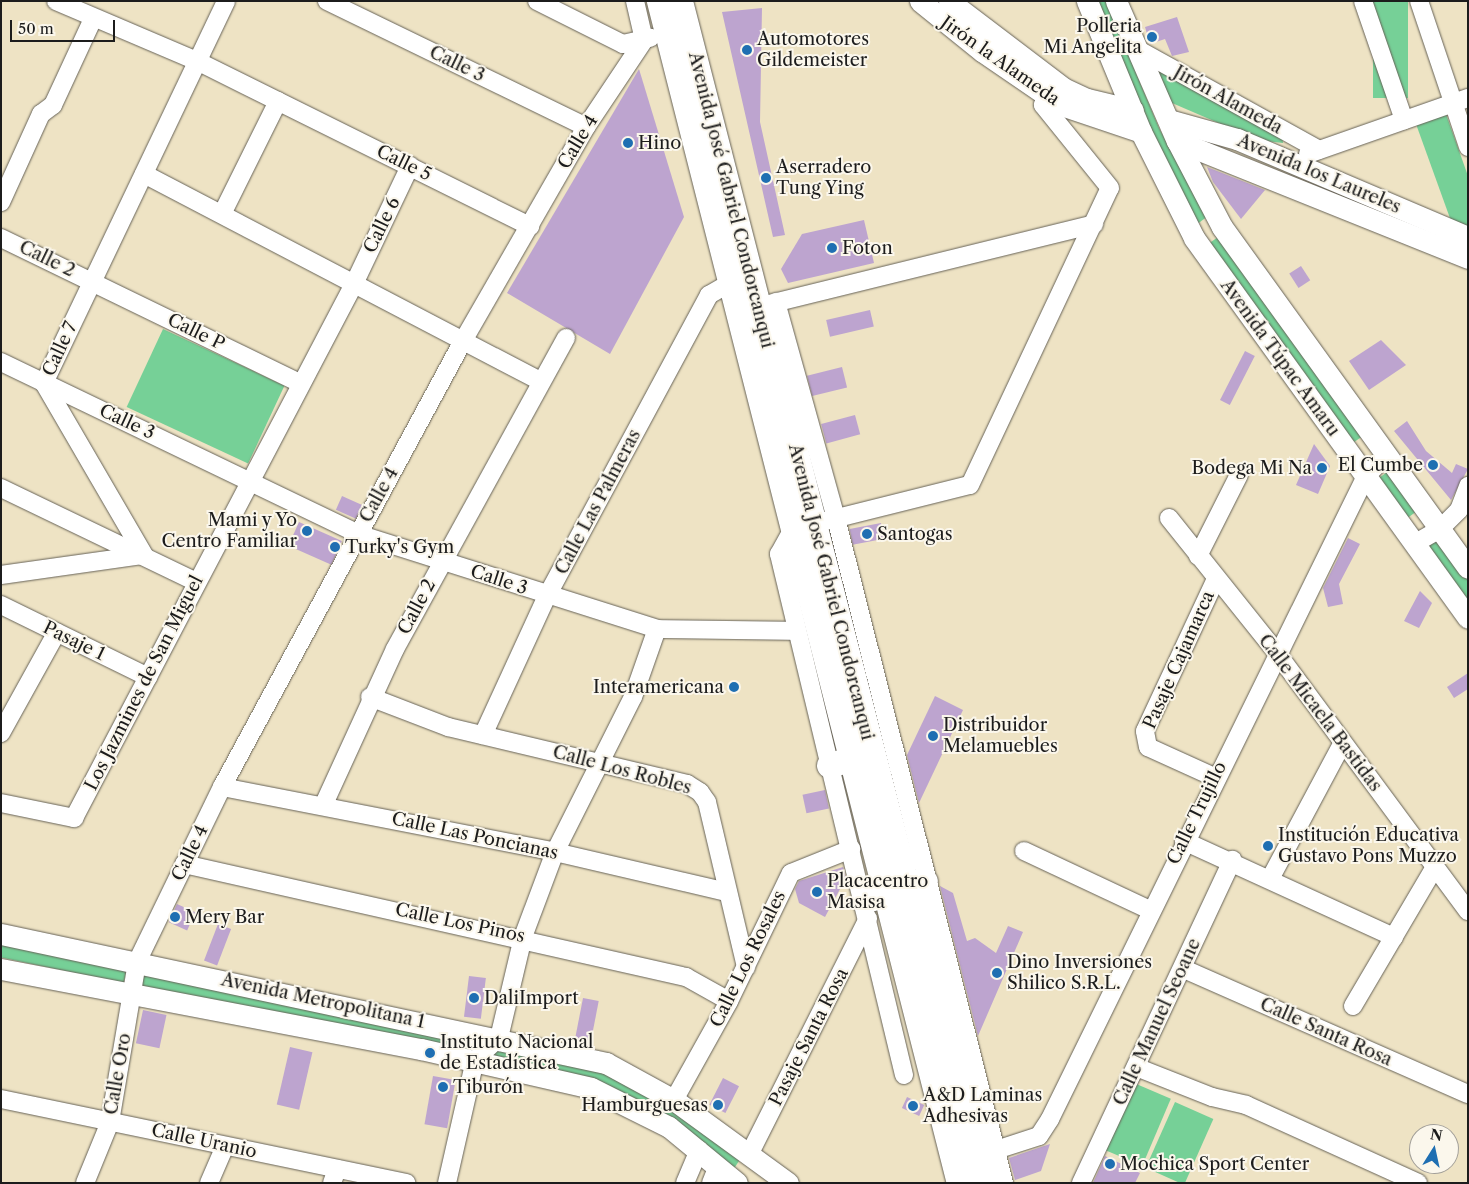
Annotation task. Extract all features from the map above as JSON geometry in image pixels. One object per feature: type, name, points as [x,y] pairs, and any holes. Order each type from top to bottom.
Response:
[{"type":"highway","name":"Avenida José Gabriel Condorcanqui","points":[[670,4],[666,34],[730,283],[757,306]]},
{"type":"highway","name":"Avenida José Gabriel Condorcanqui","points":[[666,34],[757,306],[814,523],[890,896],[959,1183]]},
{"type":"highway","name":"Avenida José Gabriel Condorcanqui","points":[[814,523],[840,762],[890,896],[926,924],[960,1051],[983,1183]]},
{"type":"main road","name":"Jirón la Alameda","points":[[920,1],[1047,96],[1078,112],[1141,132]]},
{"type":"main road","name":"Jirón la Alameda","points":[[949,1],[1063,88],[1087,99],[1132,110]]},
{"type":"main road","name":"Avenida Túpac Amaru","points":[[1087,1],[1141,132],[1194,238],[1468,618]]},
{"type":"main road","name":"Avenida Túpac Amaru","points":[[1116,1],[1177,141],[1222,227],[1468,568]]},
{"type":"main road","name":"Avenida los Laureles","points":[[1168,120],[1237,139],[1468,237]]},
{"type":"main road","name":"Avenida los Laureles","points":[[1177,141],[1468,258]]},
{"type":"main road","points":[[1194,238],[1222,227]]},
{"type":"main road","name":"Avenida Metropolitana 1","points":[[1,934],[498,1038],[606,1063],[674,1100],[788,1183]]},
{"type":"main road","name":"Avenida Metropolitana 1","points":[[1,969],[475,1060],[564,1080],[618,1098],[699,1150],[714,1174],[737,1183]]},
{"type":"street","name":"Calle 5","points":[[56,1],[93,19],[198,60],[530,226]]},
{"type":"street","points":[[198,60],[226,1]]},
{"type":"street","name":"Calle 3","points":[[327,1],[586,127]]},
{"type":"street","points":[[537,1],[622,44],[666,34]]},
{"type":"street","name":"Avenida José Gabriel Condorcanqui","points":[[635,1],[666,34]]},
{"type":"street","points":[[1363,1],[1404,120]]},
{"type":"street","points":[[1419,1],[1460,100],[1468,147]]},
{"type":"street","points":[[1,202],[41,114],[53,105],[93,19]]},
{"type":"street","name":"Calle 4","points":[[137,962],[222,787],[463,341],[586,127],[666,34]]},
{"type":"street","name":"Jirón Alameda","points":[[1137,49],[1319,150]]},
{"type":"street","name":"Calle 7","points":[[144,555],[44,383],[198,60]]},
{"type":"street","points":[[904,1074],[890,896],[851,850],[840,762],[796,631],[779,554],[814,523],[970,485],[1110,188],[1043,105],[1047,96]]},
{"type":"street","points":[[1288,160],[1460,100]]},
{"type":"street","points":[[222,214],[278,101]]},
{"type":"street","name":"Calle 6","points":[[354,284],[410,166]]},
{"type":"street","points":[[144,174],[540,382]]},
{"type":"street","points":[[757,306],[1094,224]]},
{"type":"street","name":"Calle 2","points":[[1,238],[92,281]]},
{"type":"street","name":"Calle P","points":[[92,281],[300,384]]},
{"type":"street","name":"Calle Las Palmeras","points":[[483,735],[548,596],[709,294],[730,283]]},
{"type":"street","name":"Los Jazmines de San Miguel","points":[[1,803],[74,818],[249,480],[354,284]]},
{"type":"street","name":"Calle 2","points":[[324,804],[370,697],[441,561],[566,338]]},
{"type":"street","name":"Calle 3","points":[[1,362],[358,534],[548,596],[657,629],[796,631]]},
{"type":"street","name":"Calle Trujillo","points":[[996,1150],[1039,1136],[1214,777],[1366,476],[1386,456]]},
{"type":"street","points":[[1198,556],[1239,475]]},
{"type":"street","points":[[1414,544],[1440,529],[1459,510],[1468,486]]},
{"type":"street","points":[[1,488],[144,555],[196,582]]},
{"type":"street","name":"Calle Micaela Bastidas","points":[[1169,518],[1277,653],[1342,744],[1468,911]]},
{"type":"street","points":[[1,575],[144,555]]},
{"type":"street","name":"Pasaje Cajamarca","points":[[1214,777],[1148,747],[1145,741],[1145,731],[1216,579]]},
{"type":"street","name":"Pasaje 1","points":[[1,605],[148,677]]},
{"type":"street","points":[[447,1183],[475,1060],[498,1038],[523,937],[555,852],[633,697],[657,629]]},
{"type":"street","points":[[1,733],[57,632]]},
{"type":"street","name":"Calle Los Robles","points":[[370,697],[448,727],[687,784],[700,792],[707,802],[746,966]]},
{"type":"street","points":[[1270,879],[1342,744]]},
{"type":"street","name":"Calle Las Poncianas","points":[[222,787],[324,804],[555,852],[727,892]]},
{"type":"street","points":[[1184,841],[1232,860],[1394,937]]},
{"type":"street","name":"Calle Los Rosales","points":[[674,1100],[729,1001],[790,873],[851,850]]},
{"type":"street","points":[[1024,851],[1150,910]]},
{"type":"street","name":"Calle Manuel Seoane","points":[[1081,1183],[1184,969],[1232,860]]},
{"type":"street","name":"Calle Los Pinos","points":[[184,864],[523,937],[686,977],[729,1001]]},
{"type":"street","points":[[1353,1006],[1434,867]]},
{"type":"street","name":"Pasaje Santa Rosa","points":[[749,1155],[890,896]]},
{"type":"street","name":"Calle Oro","points":[[85,1183],[110,1122],[137,962]]},
{"type":"street","name":"Calle Santa Rosa","points":[[1184,969],[1468,1094]]},
{"type":"street","points":[[960,1051],[996,1150],[1004,1183]]},
{"type":"street","points":[[1136,1067],[1212,1097],[1246,1104],[1418,1183]]},
{"type":"street","name":"Calle Uranio","points":[[1,1099],[224,1146],[334,1176],[406,1183]]},
{"type":"street","points":[[209,1183],[224,1146]]},
{"type":"street","points":[[685,1183],[699,1150]]},
{"type":"green space","points":[[1090,1],[1106,1],[1159,128],[1208,216],[1196,225]]},
{"type":"green space","points":[[1373,1],[1408,1],[1408,98],[1373,98]]},
{"type":"green space","points":[[1154,66],[1282,136],[1283,143],[1258,140],[1172,103]]},
{"type":"green space","points":[[1446,114],[1468,176],[1468,228],[1451,221],[1416,124]]},
{"type":"green space","points":[[1221,235],[1362,437],[1347,447],[1206,245]]},
{"type":"green space","points":[[163,329],[284,386],[248,464],[127,407]]},
{"type":"green space","points":[[1390,470],[1419,510],[1403,521],[1374,482]]},
{"type":"green space","points":[[1440,538],[1468,576],[1468,612],[1423,549]]},
{"type":"green space","points":[[1,940],[127,967],[124,983],[1,957]]},
{"type":"green space","points":[[143,970],[482,1042],[471,1052],[141,987]]},
{"type":"green space","points":[[501,1045],[600,1069],[671,1109],[741,1158],[733,1170],[669,1120],[490,1058]]},
{"type":"green space","points":[[1134,1083],[1171,1099],[1142,1166],[1105,1150]]},
{"type":"green space","points":[[1175,1102],[1213,1119],[1185,1183],[1180,1183],[1146,1168]]},
{"type":"building","points":[[762,8],[760,122],[785,235],[773,237],[722,12]]},
{"type":"building","points":[[1177,17],[1189,52],[1172,56],[1165,39],[1150,44],[1145,27]]},
{"type":"building","name":"Hino","points":[[639,69],[684,217],[610,354],[507,293]]},
{"type":"building","points":[[1207,167],[1265,190],[1241,219],[1213,182]]},
{"type":"building","name":"Foton","points":[[864,220],[874,263],[788,283],[781,269],[802,234]]},
{"type":"building","points":[[1301,266],[1310,280],[1299,288],[1289,274]]},
{"type":"building","points":[[870,310],[874,327],[830,337],[826,320]]},
{"type":"building","points":[[1381,340],[1406,365],[1369,390],[1349,361]]},
{"type":"building","points":[[1245,351],[1255,356],[1230,405],[1220,400]]},
{"type":"building","points":[[842,367],[847,387],[812,396],[807,376]]},
{"type":"building","points":[[855,415],[860,434],[826,443],[821,424]]},
{"type":"building","points":[[1407,421],[1426,451],[1452,473],[1456,464],[1468,469],[1451,500],[1394,431]]},
{"type":"building","points":[[1314,444],[1330,466],[1318,494],[1296,485]]},
{"type":"building","points":[[342,496],[362,505],[356,519],[336,510]]},
{"type":"building","points":[[299,522],[342,541],[331,565],[288,546]]},
{"type":"building","name":"Santogas","points":[[881,523],[884,539],[853,545],[850,529]]},
{"type":"building","points":[[1348,538],[1360,544],[1339,584],[1343,604],[1328,607],[1323,588]]},
{"type":"building","points":[[1420,591],[1432,603],[1419,628],[1404,621]]},
{"type":"building","points":[[1468,673],[1468,689],[1454,698],[1447,687]]},
{"type":"building","name":"Distribuidor Melamuebles","points":[[935,696],[963,710],[919,803],[907,755]]},
{"type":"building","points":[[825,790],[829,809],[806,813],[803,795]]},
{"type":"building","name":"Placacentro Masisa","points":[[843,867],[846,878],[825,917],[799,903],[795,889],[799,881]]},
{"type":"building","points":[[940,886],[953,893],[967,941],[975,938],[996,953],[1008,926],[1023,932],[978,1036]]},
{"type":"building","points":[[177,904],[195,912],[187,930],[169,922]]},
{"type":"building","points":[[218,924],[231,929],[217,965],[204,960]]},
{"type":"building","name":"DaliImport","points":[[469,976],[486,978],[481,1019],[464,1017]]},
{"type":"building","points":[[583,998],[599,1001],[591,1041],[575,1038]]},
{"type":"building","points":[[143,1010],[166,1015],[159,1048],[136,1043]]},
{"type":"building","points":[[290,1047],[312,1052],[299,1110],[277,1104]]},
{"type":"building","points":[[433,1076],[456,1080],[447,1128],[424,1124]]},
{"type":"building","points":[[723,1078],[739,1086],[725,1113],[709,1105]]},
{"type":"building","name":"A&D Laminas Adhesivas","points":[[907,1097],[924,1105],[919,1116],[902,1108]]},
{"type":"building","points":[[1050,1144],[1041,1171],[1015,1180],[1009,1158]]},
{"type":"building","name":"Mochica Sport Center","points":[[1105,1156],[1140,1173],[1135,1183],[1093,1183]]},
{"type":"place","name":"Polleria Mi Angelita","points":[[1152,37]]},
{"type":"place","name":"Automotores Gildemeister","points":[[747,50]]},
{"type":"place","name":"Hino","points":[[628,143]]},
{"type":"place","name":"Aserradero Tung Ying","points":[[766,178]]},
{"type":"place","name":"Foton","points":[[832,248]]},
{"type":"place","name":"El Cumbe","points":[[1433,465]]},
{"type":"place","name":"Bodega Mi Na","points":[[1322,468]]},
{"type":"place","name":"Mami y Yo Centro Familiar","points":[[307,531]]},
{"type":"place","name":"Santogas","points":[[867,534]]},
{"type":"place","name":"Turky's Gym","points":[[335,547]]},
{"type":"place","name":"Interamericana","points":[[734,687]]},
{"type":"place","name":"Distribuidor Melamuebles","points":[[933,736]]},
{"type":"place","name":"Institución Educativa Gustavo Pons Muzzo","points":[[1268,846]]},
{"type":"place","name":"Placacentro Masisa","points":[[817,892]]},
{"type":"place","name":"Mery Bar","points":[[175,917]]},
{"type":"place","name":"Dino Inversiones Shilico S.R.L.","points":[[997,973]]},
{"type":"place","name":"DaliImport","points":[[474,998]]},
{"type":"place","name":"Instituto Nacional de Estadística","points":[[430,1053]]},
{"type":"place","name":"Tiburón","points":[[443,1087]]},
{"type":"place","name":"Hamburguesas","points":[[718,1105]]},
{"type":"place","name":"A&D Laminas Adhesivas","points":[[913,1106]]},
{"type":"place","name":"Mochica Sport Center","points":[[1110,1164]]}]
